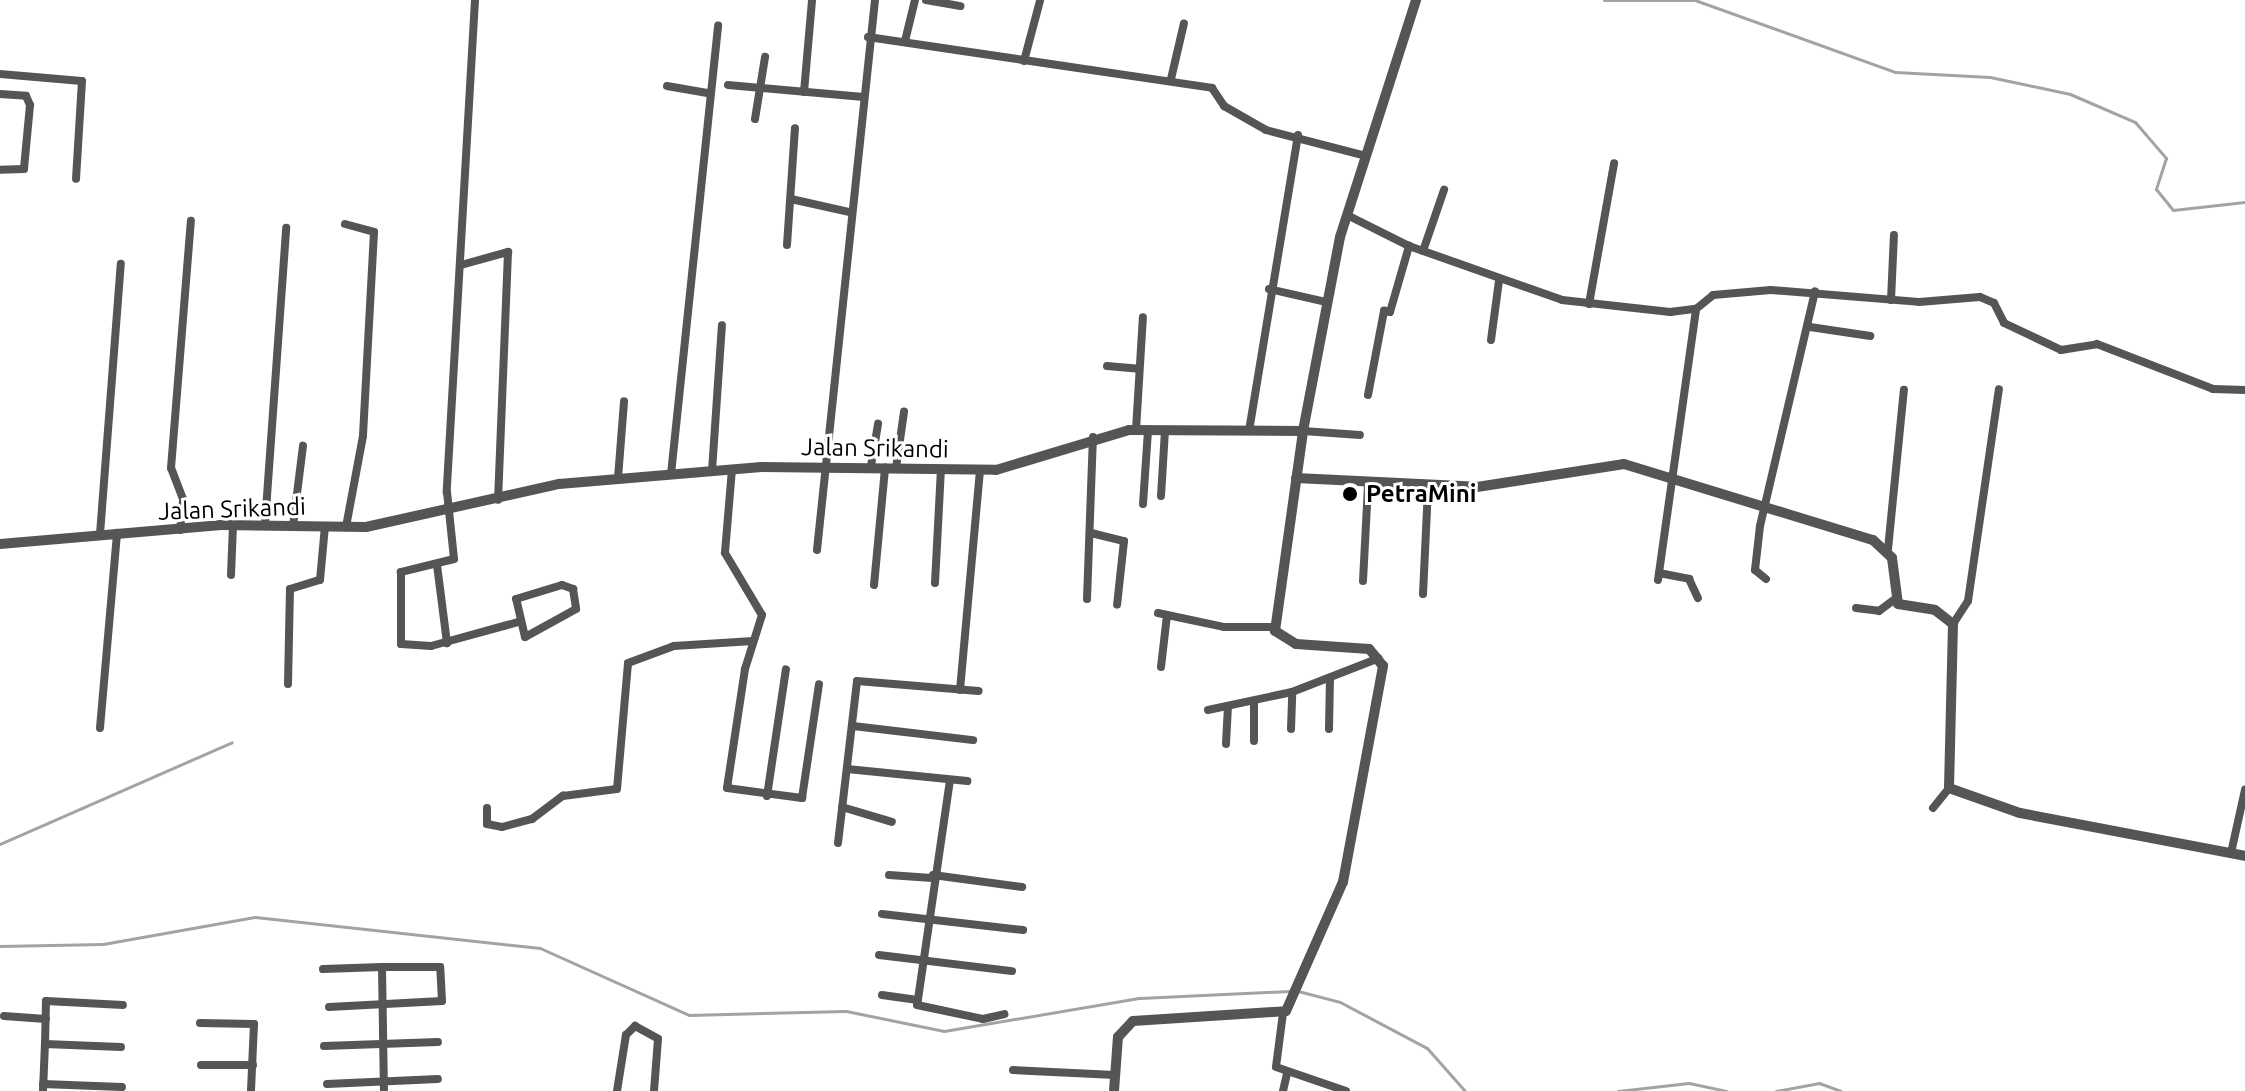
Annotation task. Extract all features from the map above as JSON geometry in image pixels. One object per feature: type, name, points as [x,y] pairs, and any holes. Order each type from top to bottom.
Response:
[{"type":"street","points":[[475,0],[447,510],[454,559],[401,572],[401,644],[447,643],[518,622]]},
{"type":"street","points":[[804,92],[812,0]]},
{"type":"street","points":[[817,550],[849,212],[869,29],[875,0]]},
{"type":"street","points":[[905,41],[915,0]]},
{"type":"street","points":[[926,0],[960,6]]},
{"type":"street","points":[[1379,658],[1352,645],[1285,642],[1275,627],[1303,431],[1326,302],[1347,215],[1416,0]]},
{"type":"street","points":[[1024,61],[1040,1]]},
{"type":"street","points":[[1171,79],[1184,23]]},
{"type":"street","points":[[671,474],[707,93],[718,25]]},
{"type":"street","points":[[869,29],[905,41],[1024,61],[1171,79],[1221,92],[1224,106],[1252,123],[1366,156]]},
{"type":"street","points":[[755,119],[765,57]]},
{"type":"street","points":[[0,74],[82,81],[76,179]]},
{"type":"street","points":[[728,85],[863,97]]},
{"type":"street","points":[[667,86],[707,93]]},
{"type":"street","points":[[0,94],[26,96],[30,105],[24,169],[0,170]]},
{"type":"street","points":[[787,245],[795,128]]},
{"type":"street","points":[[1249,431],[1269,289],[1298,135]]},
{"type":"street","points":[[1589,304],[1614,163]]},
{"type":"street","points":[[1423,251],[1444,190]]},
{"type":"street","points":[[791,199],[849,212]]},
{"type":"street","points":[[1347,215],[1409,246],[1499,281],[1589,304],[1696,309]]},
{"type":"street","points":[[180,530],[183,499],[171,468],[191,221]]},
{"type":"street","points":[[345,224],[374,232],[362,445],[346,527]]},
{"type":"street","points":[[265,524],[286,228]]},
{"type":"street","points":[[1891,300],[1894,235]]},
{"type":"street","points":[[1368,395],[1384,311],[1390,312],[1409,246]]},
{"type":"street","points":[[461,265],[508,252],[498,500]]},
{"type":"street","points":[[100,534],[121,264]]},
{"type":"street","points":[[1491,340],[1499,281]]},
{"type":"street","points":[[1269,289],[1326,302]]},
{"type":"street","points":[[1766,579],[1755,566],[1765,504],[1810,327],[1815,291]]},
{"type":"street","points":[[1698,598],[1689,579],[1658,576],[1669,475],[1696,309],[1713,295],[1815,291],[1891,300],[1984,298],[2000,321],[2061,350],[2097,344],[2213,389],[2245,390]]},
{"type":"street","points":[[1143,317],[1139,369],[1143,504]]},
{"type":"street","points":[[712,471],[722,325]]},
{"type":"street","points":[[1810,327],[1870,336]]},
{"type":"street","points":[[1107,366],[1139,369]]},
{"type":"street","points":[[1933,808],[1949,788],[1953,624],[1968,601],[1999,389]]},
{"type":"street","points":[[1895,599],[1888,549],[1904,390]]},
{"type":"street","points":[[618,478],[624,401]]},
{"type":"street","points":[[874,585],[890,468],[904,412]]},
{"type":"street","points":[[871,466],[878,424]]},
{"type":"street","name":"Jalan Srikandi","points":[[0,544],[233,525],[346,527],[618,478],[732,469],[823,465],[980,470],[1093,437],[1142,430],[1303,431]]},
{"type":"street","points":[[1161,496],[1165,430]]},
{"type":"street","points":[[1303,431],[1360,435]]},
{"type":"street","points":[[1087,599],[1093,437]]},
{"type":"street","points":[[293,526],[303,446]]},
{"type":"street","points":[[1296,478],[1368,485],[1502,485],[1606,464],[1669,475],[1765,504],[1888,549]]},
{"type":"street","points":[[732,469],[723,545],[762,606],[726,783],[732,791],[802,798],[819,684]]},
{"type":"street","points":[[935,583],[941,470]]},
{"type":"street","points":[[960,690],[980,470]]},
{"type":"street","points":[[1363,581],[1368,485]]},
{"type":"street","points":[[1423,594],[1428,486]]},
{"type":"street","points":[[231,575],[233,525]]},
{"type":"street","points":[[288,684],[290,589],[320,580],[325,526]]},
{"type":"street","points":[[100,728],[108,605],[117,533]]},
{"type":"street","points":[[1091,533],[1124,541],[1117,605]]},
{"type":"street","points":[[437,565],[447,643]]},
{"type":"street","points":[[562,585],[573,589],[577,606],[569,617],[529,638],[518,622],[518,596],[562,585]]},
{"type":"street","points":[[1895,599],[1945,614],[1953,624]]},
{"type":"street","points":[[1856,608],[1879,611],[1895,599]]},
{"type":"street","points":[[1161,667],[1162,614],[1224,627],[1275,627]]},
{"type":"street","points":[[487,808],[487,824],[502,827],[532,819],[563,796],[617,789],[628,663],[674,646],[753,641]]},
{"type":"street","points":[[1208,710],[1228,709],[1292,692],[1379,658]]},
{"type":"street","points":[[1346,1091],[1323,1088],[1276,1067],[1283,1013],[1291,1002],[1343,882],[1376,726],[1379,658]]},
{"type":"street","points":[[767,796],[786,669]]},
{"type":"street","points":[[1329,729],[1330,679]]},
{"type":"street","points":[[838,843],[857,681],[979,691]]},
{"type":"street","points":[[1291,729],[1292,692]]},
{"type":"street","points":[[1254,702],[1254,741]]},
{"type":"street","points":[[1226,744],[1228,709]]},
{"type":"street","points":[[853,726],[973,740]]},
{"type":"street","points":[[847,769],[967,781]]},
{"type":"street","points":[[918,1000],[933,876],[950,780]]},
{"type":"street","points":[[1949,788],[2020,813],[2245,856]]},
{"type":"street","points":[[2231,853],[2245,790]]},
{"type":"street","points":[[842,807],[892,822]]},
{"type":"street","points":[[889,875],[933,876],[1022,887]]},
{"type":"street","points":[[882,914],[1023,930]]},
{"type":"street","points":[[879,955],[1012,971]]},
{"type":"street","points":[[323,969],[435,965],[443,975],[440,1003],[383,1008],[329,1007]]},
{"type":"street","points":[[382,967],[384,1087]]},
{"type":"street","points":[[882,995],[918,1000],[949,1016],[1004,1014]]},
{"type":"street","points":[[122,1087],[43,1088],[46,1001],[123,1005]]},
{"type":"street","points":[[1114,1091],[1118,1037],[1133,1021],[1283,1013]]},
{"type":"street","points":[[4,1016],[46,1019]]},
{"type":"street","points":[[200,1023],[254,1024],[251,1091]]},
{"type":"street","points":[[617,1091],[626,1035],[635,1026],[658,1039],[654,1091]]},
{"type":"street","points":[[324,1046],[438,1042]]},
{"type":"street","points":[[45,1044],[121,1047]]},
{"type":"street","points":[[201,1065],[253,1065]]},
{"type":"street","points":[[1013,1070],[1115,1075]]},
{"type":"street","points":[[1283,1091],[1287,1073]]},
{"type":"street","points":[[327,1084],[384,1087],[438,1079]]},
{"type":"waterway","points":[[1604,0],[1695,0],[1895,72],[1990,77],[2070,94],[2135,122],[2166,158],[2156,189],[2173,210],[2245,202]]},
{"type":"waterway","points":[[0,844],[232,742]]},
{"type":"waterway","points":[[0,946],[103,944],[255,917],[540,948],[689,1015],[846,1011],[944,1031],[1140,998],[1290,991]]},
{"type":"waterway","points":[[1298,991],[1340,1002],[1427,1048],[1465,1091]]},
{"type":"waterway","points":[[1618,1091],[1689,1083],[1726,1091]]},
{"type":"waterway","points":[[1776,1091],[1819,1083],[1841,1091]]},
{"type":"place","name":"PetraMini","points":[[1350,494]]}]
